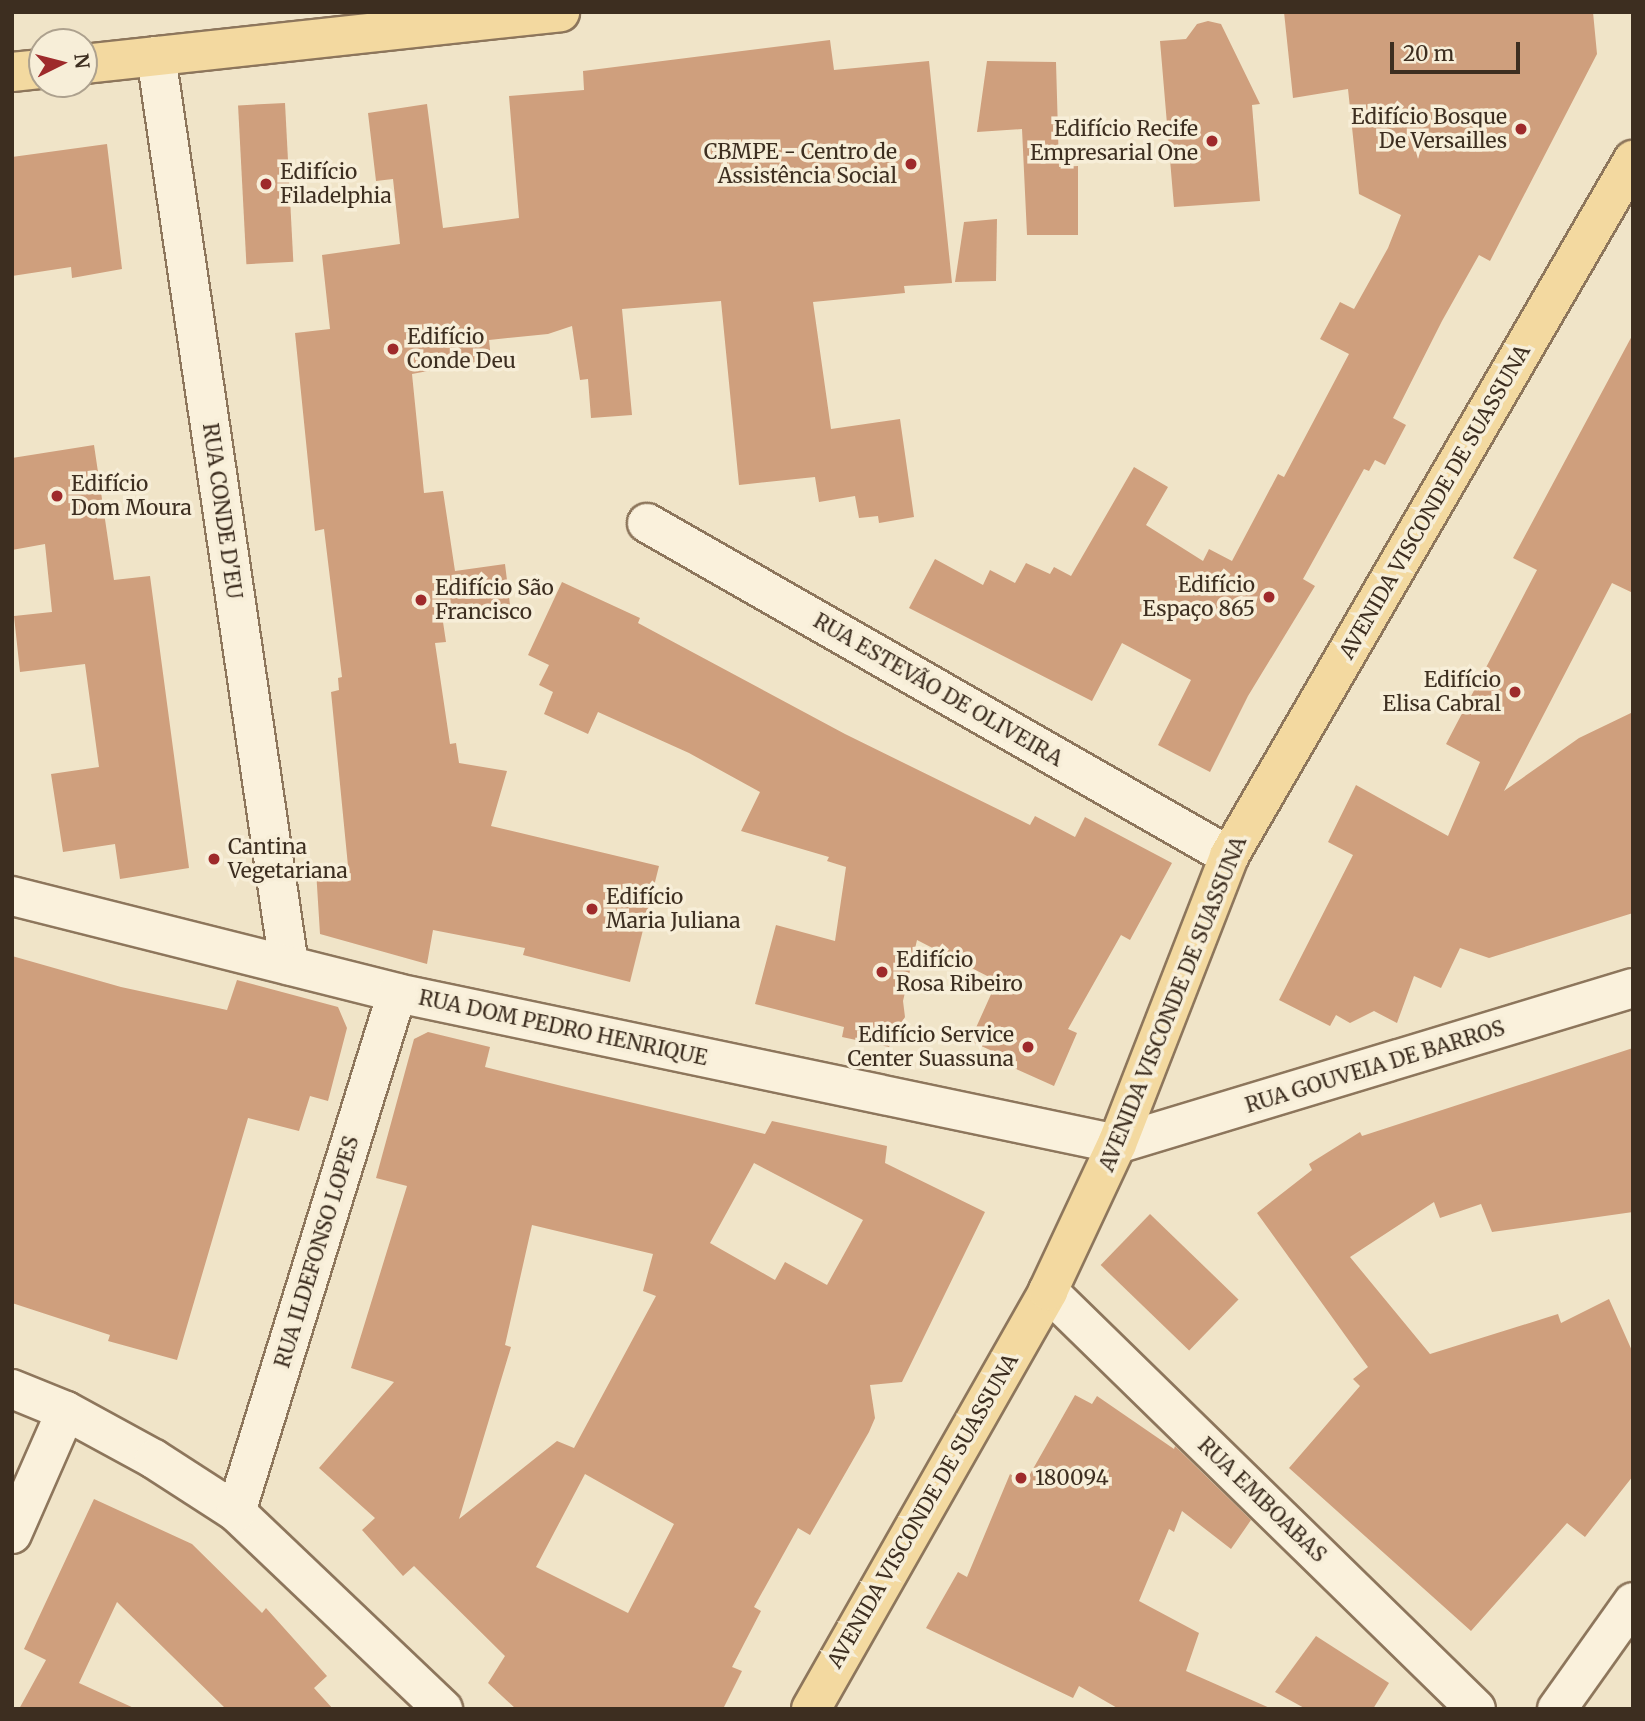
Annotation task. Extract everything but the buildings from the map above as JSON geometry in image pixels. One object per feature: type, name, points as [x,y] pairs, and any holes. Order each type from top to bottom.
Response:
[{"type":"main road","points":[[98,62],[560,12]]},
{"type":"main road","name":"AVENIDA VISCONDE DE SUASSUNA","points":[[811,1709],[1048,1291],[1117,1144],[1229,856],[1633,160]]},
{"type":"street","name":"RUA CONDE D'EU","points":[[156,56],[289,965]]},
{"type":"street","name":"RUA ESTEVÃO DE OLIVEIRA","points":[[647,523],[1229,856]]},
{"type":"street","name":"RUA DOM PEDRO HENRIQUE","points":[[12,895],[397,993],[1117,1144]]},
{"type":"street","name":"RUA GOUVEIA DE BARROS","points":[[1117,1144],[1633,988]]},
{"type":"street","name":"RUA ILDEFONSO LOPES","points":[[236,1512],[397,993]]},
{"type":"street","name":"RUA EMBOABAS","points":[[1048,1291],[1476,1709]]},
{"type":"street","points":[[12,1389],[66,1412],[154,1459],[236,1512],[443,1709]]},
{"type":"street","points":[[12,1534],[66,1412]]},
{"type":"street","points":[[1557,1709],[1633,1602]]},
{"type":"place","name":"Edifício Bosque De Versailles","points":[[1521,129]]},
{"type":"place","name":"Edifício Recife Empresarial One","points":[[1212,141]]},
{"type":"place","name":"CBMPE - Centro de Assistência Social","points":[[911,164]]},
{"type":"place","name":"Edifício Filadelphia","points":[[266,184]]},
{"type":"place","name":"Edifício Conde Deu","points":[[393,349]]},
{"type":"place","name":"Edifício Dom Moura","points":[[57,496]]},
{"type":"place","name":"Edifício Espaço 865","points":[[1269,597]]},
{"type":"place","name":"Edifício São Francisco","points":[[421,600]]},
{"type":"place","name":"Edifício Elisa Cabral","points":[[1515,692]]},
{"type":"place","name":"Cantina Vegetariana","points":[[214,859]]},
{"type":"place","name":"Edifício Maria Juliana","points":[[592,909]]},
{"type":"place","name":"Edifício Rosa Ribeiro","points":[[882,972]]},
{"type":"place","name":"Edifício Service Center Suassuna","points":[[1028,1047]]},
{"type":"place","name":"180094","points":[[1021,1478]]}]
